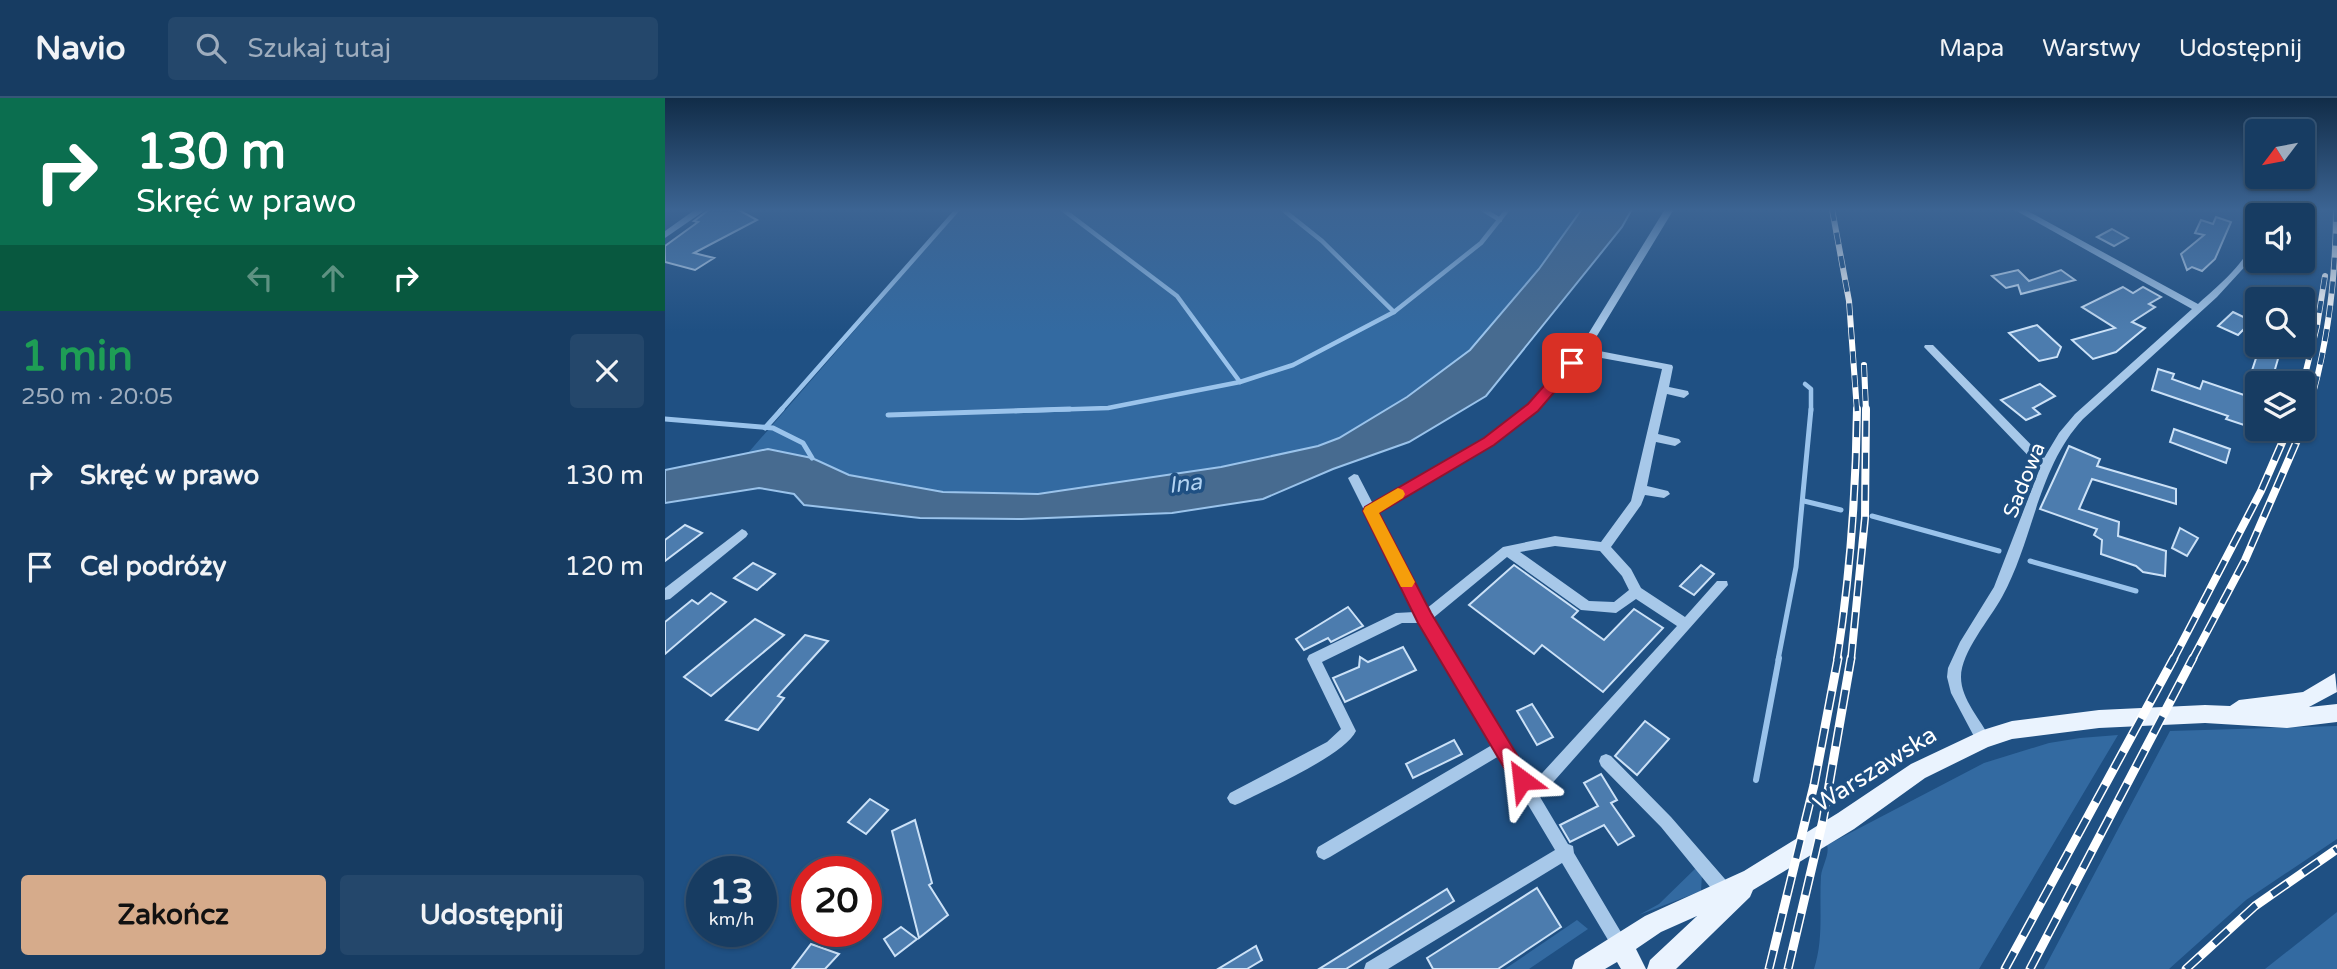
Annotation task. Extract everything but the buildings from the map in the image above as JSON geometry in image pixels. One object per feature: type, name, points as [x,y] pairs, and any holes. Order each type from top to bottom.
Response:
[{"type":"main road","name":"Warszawska","points":[[1584,969],[1653,924],[1752,879],[1846,821],[1918,771],[1983,740],[2012,730],[2060,723],[2205,714],[2307,701],[2326,691],[2336,679]]},
{"type":"main road","name":"Warszawska","points":[[2205,714],[2287,719],[2337,713]]},
{"type":"main road","name":"Warszawska","points":[[1659,969],[1752,879]]},
{"type":"main road","points":[[1620,944],[1634,969]]},
{"type":"street","points":[[1370,511],[1489,441],[1533,408],[1583,351],[1645,250]]},
{"type":"street","points":[[2092,250],[2198,308]]},
{"type":"street","name":"Sadowa","points":[[1983,740],[1959,695],[1954,678],[1955,662],[2000,589],[2047,468],[2064,434],[2245,262]]},
{"type":"street","points":[[1929,347],[2047,468]]},
{"type":"street","points":[[1583,351],[1668,367],[1637,502],[1604,547]]},
{"type":"street","points":[[1663,390],[1684,394]]},
{"type":"street","points":[[1652,437],[1675,442]]},
{"type":"street","points":[[1354,478],[1425,618],[1531,796],[1567,851],[1620,944]]},
{"type":"street","points":[[1639,489],[1664,494]]},
{"type":"street","points":[[665,596],[742,534]]},
{"type":"street","points":[[1235,798],[1332,747],[1349,731],[1314,659],[1401,617],[1425,618],[1507,550],[1555,541],[1604,547],[1626,573],[1636,592],[1686,625]]},
{"type":"street","points":[[1507,550],[1586,606],[1616,608],[1636,592]]},
{"type":"street","points":[[1531,796],[1722,585]]},
{"type":"street","points":[[1324,852],[1503,746]]},
{"type":"street","points":[[1606,761],[1666,822],[1725,892]]},
{"type":"street","points":[[1372,969],[1567,851]]},
{"type":"shaded area","points":[[925,250],[1553,250],[1470,350],[1407,397],[1339,438],[1318,446],[1221,467],[1038,494],[943,492],[849,475],[812,458],[768,449],[748,453]]},
{"type":"shaded area","points":[[2337,726],[2337,839],[2246,900],[2169,969],[2044,969],[2170,731]]},
{"type":"shaded area","points":[[2118,735],[1979,969],[1814,969],[1820,934],[1821,876],[1827,845],[1984,763],[2049,743]]},
{"type":"shaded area","points":[[1698,866],[1702,874],[1701,891],[1639,915],[1659,904]]},
{"type":"shaded area","points":[[2337,912],[2337,969],[2265,969]]},
{"type":"shaded area","points":[[1577,920],[1588,929],[1529,969],[1505,969]]},
{"type":"water","name":"Ina","points":[[1553,250],[1604,250],[1486,396],[1409,442],[1333,469],[1263,499],[1172,513],[1022,519],[920,518],[804,505],[794,494],[759,488],[665,503],[665,470],[768,449],[812,458],[849,475],[943,492],[1038,494],[1221,467],[1318,446],[1339,438],[1407,397],[1470,350]]},
{"type":"waterway","points":[[780,411],[922,250]]},
{"type":"waterway","points":[[1116,250],[1177,296],[1240,382]]},
{"type":"waterway","points":[[1331,250],[1394,312]]},
{"type":"waterway","points":[[1394,312],[1473,250]]},
{"type":"waterway","points":[[1240,382],[1293,365],[1394,312]]},
{"type":"waterway","points":[[1015,411],[1108,408],[1240,382]]},
{"type":"waterway","points":[[1805,384],[1811,389],[1811,409]]},
{"type":"waterway","points":[[766,427],[782,409]]},
{"type":"waterway","points":[[888,415],[1070,409]]},
{"type":"waterway","points":[[1778,660],[1796,567],[1811,409]]},
{"type":"waterway","points":[[665,419],[766,427]]},
{"type":"waterway","points":[[766,427],[773,428],[803,443],[812,458]]},
{"type":"waterway","points":[[1804,501],[1841,510]]},
{"type":"waterway","points":[[1872,516],[1999,551]]},
{"type":"waterway","points":[[2030,561],[2136,591]]},
{"type":"waterway","points":[[1756,780],[1779,658]]},
{"type":"railway","points":[[1840,250],[1849,301],[1857,410]]},
{"type":"railway","points":[[2315,386],[2330,311],[2334,250]]},
{"type":"railway","points":[[2306,371],[2325,276]]},
{"type":"railway","points":[[1864,365],[1866,411]]},
{"type":"railway","points":[[1837,660],[1851,535],[1857,410]]},
{"type":"railway","points":[[1851,660],[1865,518],[1866,411]]},
{"type":"railway","points":[[2173,660],[2261,491],[2283,441]]},
{"type":"railway","points":[[2192,660],[2245,560],[2297,441]]},
{"type":"railway","points":[[1769,969],[1814,785],[1838,658]]},
{"type":"railway","points":[[1788,969],[1823,820],[1851,658]]},
{"type":"railway","points":[[2005,969],[2174,658]]},
{"type":"railway","points":[[2030,969],[2193,658]]},
{"type":"railway","points":[[2186,969],[2255,906],[2337,849]]},
{"type":"slow traffic","points":[[1398,494],[1370,511],[1407,582]]},
{"type":"route","points":[[1522,780],[1425,618],[1370,511],[1489,441],[1533,408],[1572,363]]}]
